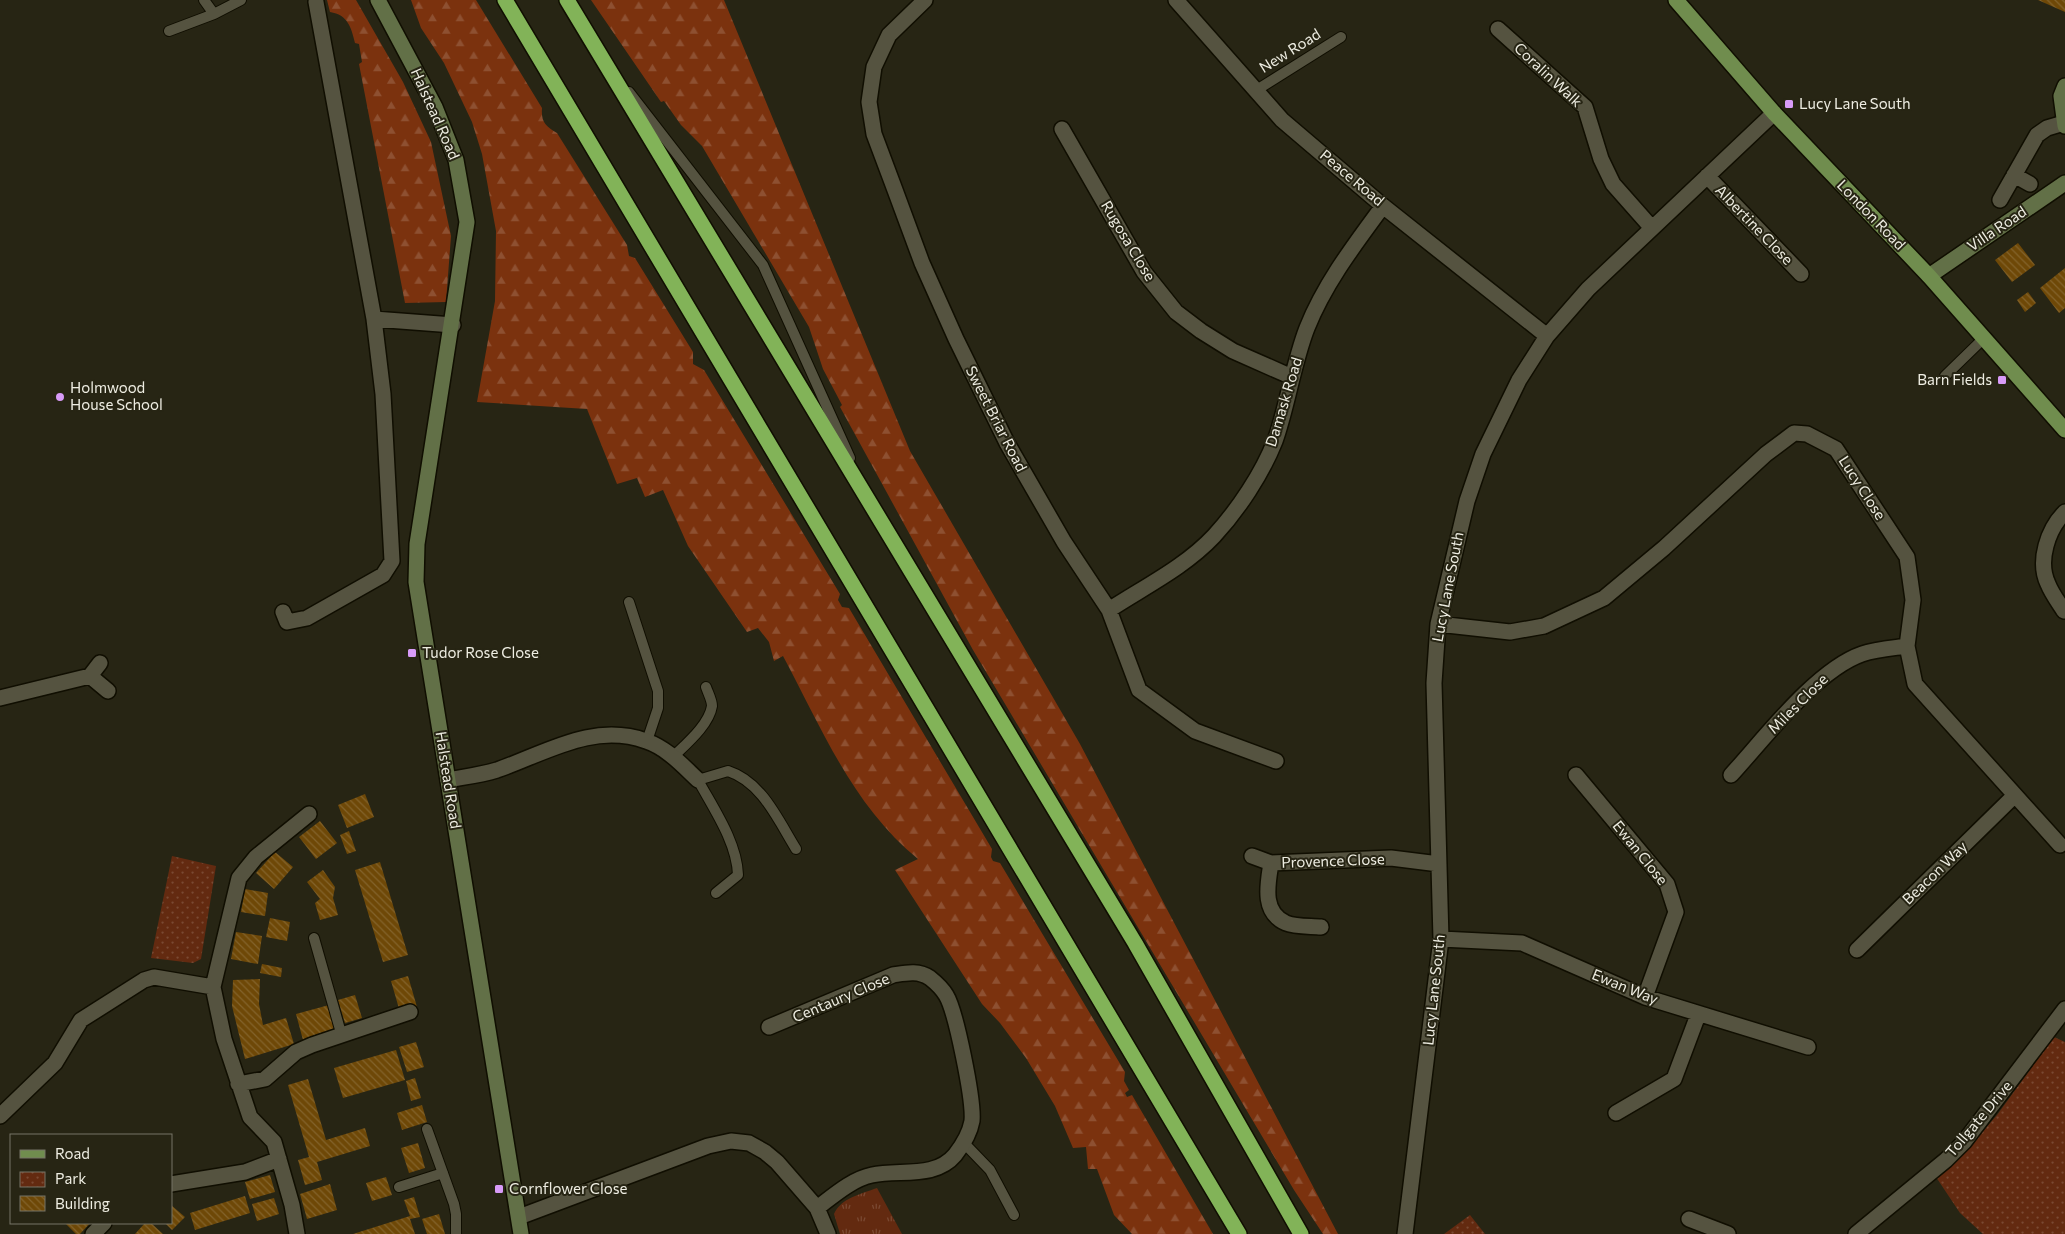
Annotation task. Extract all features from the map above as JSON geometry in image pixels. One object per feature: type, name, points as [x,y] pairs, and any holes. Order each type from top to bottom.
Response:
[{"type":"highway","points":[[505,0],[1239,1234]]},
{"type":"highway","points":[[567,0],[1135,943],[1301,1234]]},
{"type":"main road","name":"London Road","points":[[1676,0],[1774,113],[1929,276],[2065,430]]},
{"type":"street","name":"Halstead Road","points":[[378,0],[435,107],[456,160],[467,222],[417,544],[416,582],[521,1234]]},
{"type":"street","name":"Sweet Briar Road","points":[[926,0],[889,35],[874,67],[869,102],[874,134],[926,271],[956,339],[1007,443],[1064,542],[1109,610],[1139,690],[1195,731],[1276,761]]},
{"type":"street","name":"Peace Road","points":[[1176,0],[1282,120],[1383,206],[1547,336]]},
{"type":"street","points":[[283,612],[287,622],[307,618],[383,575],[392,561],[383,394],[374,319],[314,1]]},
{"type":"street","name":"Coralin Walk","points":[[1498,29],[1585,107],[1601,159],[1613,184],[1651,228]]},
{"type":"street","points":[[2000,200],[2037,135],[2048,128],[2064,125],[2062,96],[2065,86]]},
{"type":"street","name":"Lucy Lane South","points":[[1405,1234],[1441,939],[1434,683],[1438,624],[1467,501],[1483,454],[1519,380],[1547,336],[1588,289],[1774,113]]},
{"type":"street","name":"Rugosa Close","points":[[1062,129],[1144,272],[1176,312],[1200,331],[1233,351],[1292,376]]},
{"type":"street","points":[[2014,175],[2030,184]]},
{"type":"street","name":"Albertine Close","points":[[1707,176],[1801,274]]},
{"type":"street","name":"Villa Road","points":[[1929,276],[2065,183]]},
{"type":"street","name":"Damask Road","points":[[1109,610],[1192,558],[1215,535],[1250,489],[1274,442],[1308,327],[1328,284],[1383,206]]},
{"type":"street","points":[[374,319],[452,325]]},
{"type":"street","name":"Lucy Close","points":[[1438,624],[1510,632],[1544,626],[1604,598],[1664,548],[1766,454],[1794,433],[1807,434],[1836,449],[1907,558],[1912,600],[1907,646],[1915,684],[2060,845]]},
{"type":"street","points":[[2064,611],[2047,584],[2044,560],[2048,537],[2065,512]]},
{"type":"street","name":"Miles Close","points":[[1731,775],[1814,686],[1837,666],[1863,654],[1907,646]]},
{"type":"street","points":[[0,698],[90,676],[100,663]]},
{"type":"street","points":[[90,676],[108,691]]},
{"type":"street","points":[[448,780],[495,770],[567,742],[603,734],[624,735],[647,741],[673,757],[698,780]]},
{"type":"street","name":"Ewan Close","points":[[1576,775],[1667,884],[1676,912],[1645,997]]},
{"type":"street","name":"Beacon Way","points":[[1857,950],[2014,796]]},
{"type":"street","points":[[297,1234],[292,1205],[274,1142],[250,1117],[238,1084],[213,987],[238,878],[256,857],[309,814]]},
{"type":"street","points":[[1252,856],[1271,862]]},
{"type":"street","name":"Provence Close","points":[[1321,927],[1286,923],[1273,913],[1266,894],[1271,862],[1391,858],[1439,864]]},
{"type":"street","name":"Ewan Way","points":[[1441,939],[1522,943],[1645,997],[1808,1047]]},
{"type":"street","name":"Centaury Close","points":[[769,1027],[893,975],[912,972],[929,978],[946,994],[958,1023],[972,1121],[963,1142],[946,1164],[926,1171],[871,1175],[843,1189],[818,1208]]},
{"type":"street","points":[[0,1116],[54,1063],[81,1020],[144,980],[154,977],[213,987]]},
{"type":"street","name":"Tollgate Drive","points":[[1856,1234],[1877,1228],[1964,1142],[2065,1009]]},
{"type":"street","points":[[238,1084],[265,1079],[296,1052],[341,1033],[410,1012]]},
{"type":"street","points":[[1616,1113],[1674,1079],[1698,1014]]},
{"type":"street","points":[[519,1218],[708,1146],[731,1141],[749,1143],[771,1157],[818,1208],[828,1234]]},
{"type":"street","points":[[172,1184],[245,1172],[279,1158]]},
{"type":"street","points":[[1689,1218],[1728,1234]]},
{"type":"street","points":[[93,1234],[103,1224]]},
{"type":"lane","points":[[204,0],[214,14]]},
{"type":"lane","points":[[169,31],[214,14],[241,0]]},
{"type":"lane","name":"New Road","points":[[1255,91],[1341,37]]},
{"type":"lane","points":[[601,55],[763,265],[870,501]]},
{"type":"lane","points":[[1945,376],[1984,339]]},
{"type":"lane","points":[[628,602],[658,691],[658,708],[647,741]]},
{"type":"lane","points":[[673,757],[688,743],[710,713],[712,704],[706,687]]},
{"type":"lane","points":[[716,893],[733,881],[738,875],[738,867],[727,836],[698,780],[728,771],[749,780],[761,794],[796,849]]},
{"type":"lane","points":[[314,938],[341,1033]]},
{"type":"lane","points":[[427,1129],[456,1214],[456,1234]]},
{"type":"lane","points":[[963,1142],[990,1170],[1014,1215]]},
{"type":"lane","points":[[398,1187],[443,1173]]},
{"type":"green space","points":[[327,0],[356,0],[403,82],[431,142],[451,236],[446,302],[405,303],[359,64],[362,62],[359,44],[355,43],[350,27],[345,19],[330,12]]},
{"type":"green space","points":[[411,0],[476,0],[542,108],[542,117],[545,123],[557,133],[627,245],[629,256],[635,258],[693,352],[693,364],[704,370],[840,594],[838,600],[842,607],[849,608],[992,849],[991,857],[993,861],[1000,863],[1125,1072],[1124,1081],[1129,1090],[1125,1093],[1127,1097],[1132,1095],[1213,1234],[1132,1234],[1114,1215],[1097,1169],[1088,1169],[1086,1147],[1073,1148],[1055,1106],[1026,1058],[1000,1023],[982,1004],[895,870],[918,859],[895,838],[857,791],[826,738],[783,656],[774,661],[769,642],[758,628],[747,632],[688,546],[663,490],[645,497],[637,478],[617,484],[587,409],[477,402],[495,301],[496,231],[482,154],[472,122],[444,63],[421,28]]},
{"type":"green space","points":[[591,0],[724,0],[910,451],[1080,744],[1338,1234],[1323,1234],[1294,1190],[973,650],[840,407],[842,405],[823,369],[809,327],[702,146],[681,125],[664,101],[661,102]]},
{"type":"green space","points":[[172,856],[216,866],[201,959],[193,963],[151,958]]},
{"type":"green space","points":[[2054,1037],[2065,1042],[2065,1234],[1983,1234],[1960,1213],[1936,1177],[1971,1145],[1997,1115]]},
{"type":"green space","points":[[877,1188],[902,1234],[840,1234],[834,1214],[841,1204],[852,1197]]},
{"type":"green space","points":[[1470,1215],[1485,1234],[1444,1234]]},
{"type":"building","points":[[2038,0],[2065,0],[2065,12]]},
{"type":"building","points":[[2018,243],[2035,265],[2012,282],[1995,260]]},
{"type":"building","points":[[2065,268],[2065,308],[2059,313],[2040,288]]},
{"type":"building","points":[[2028,292],[2036,303],[2025,312],[2017,300]]},
{"type":"building","points":[[365,794],[374,817],[347,828],[338,805]]},
{"type":"building","points":[[320,821],[337,843],[316,859],[299,837]]},
{"type":"building","points":[[349,831],[356,851],[347,854],[340,835]]},
{"type":"building","points":[[275,852],[293,867],[274,889],[256,873]]},
{"type":"building","points":[[380,862],[408,955],[383,962],[355,870]]},
{"type":"building","points":[[323,870],[335,887],[333,898],[338,915],[320,920],[315,903],[320,899],[307,882]]},
{"type":"building","points":[[245,889],[268,893],[265,916],[241,912]]},
{"type":"building","points":[[270,918],[290,922],[287,941],[266,937]]},
{"type":"building","points":[[236,932],[262,936],[258,964],[231,959]]},
{"type":"building","points":[[262,964],[282,968],[281,977],[260,973]]},
{"type":"building","points":[[408,976],[417,1007],[400,1012],[391,981]]},
{"type":"building","points":[[260,979],[259,1004],[263,1025],[286,1018],[294,1044],[245,1059],[232,1006],[233,980]]},
{"type":"building","points":[[355,995],[362,1018],[345,1023],[338,1000]]},
{"type":"building","points":[[329,1005],[337,1030],[303,1040],[296,1014]]},
{"type":"building","points":[[416,1042],[424,1067],[407,1072],[399,1047]]},
{"type":"building","points":[[396,1050],[405,1080],[343,1098],[334,1068]]},
{"type":"building","points":[[415,1078],[421,1098],[411,1101],[406,1081]]},
{"type":"building","points":[[308,1079],[326,1140],[365,1128],[370,1146],[317,1162],[322,1180],[305,1185],[298,1160],[309,1157],[288,1085]]},
{"type":"building","points":[[422,1105],[427,1122],[402,1130],[397,1113]]},
{"type":"building","points":[[418,1143],[425,1168],[409,1173],[401,1148]]},
{"type":"building","points":[[270,1175],[275,1192],[250,1199],[245,1182]]},
{"type":"building","points":[[386,1177],[392,1195],[372,1201],[366,1183]]},
{"type":"building","points":[[330,1184],[337,1210],[307,1219],[300,1194]]},
{"type":"building","points":[[245,1196],[250,1213],[195,1230],[190,1213]]},
{"type":"building","points":[[414,1197],[420,1217],[410,1219],[415,1234],[353,1234],[410,1216],[404,1200]]},
{"type":"building","points":[[274,1198],[279,1214],[257,1221],[252,1204]]},
{"type":"building","points":[[172,1206],[185,1217],[172,1230],[166,1224],[172,1224]]},
{"type":"building","points":[[439,1214],[445,1234],[427,1234],[422,1219]]},
{"type":"building","points":[[66,1224],[89,1224],[80,1234],[76,1234]]},
{"type":"building","points":[[144,1224],[152,1224],[163,1234],[135,1234]]},
{"type":"place","name":"Lucy Lane South","points":[[1789,104]]},
{"type":"place","name":"Barn Fields","points":[[2002,380]]},
{"type":"place","name":"Holmwood House School","points":[[60,397]]},
{"type":"place","name":"Tudor Rose Close","points":[[412,653]]},
{"type":"place","name":"Cornflower Close","points":[[499,1189]]}]
